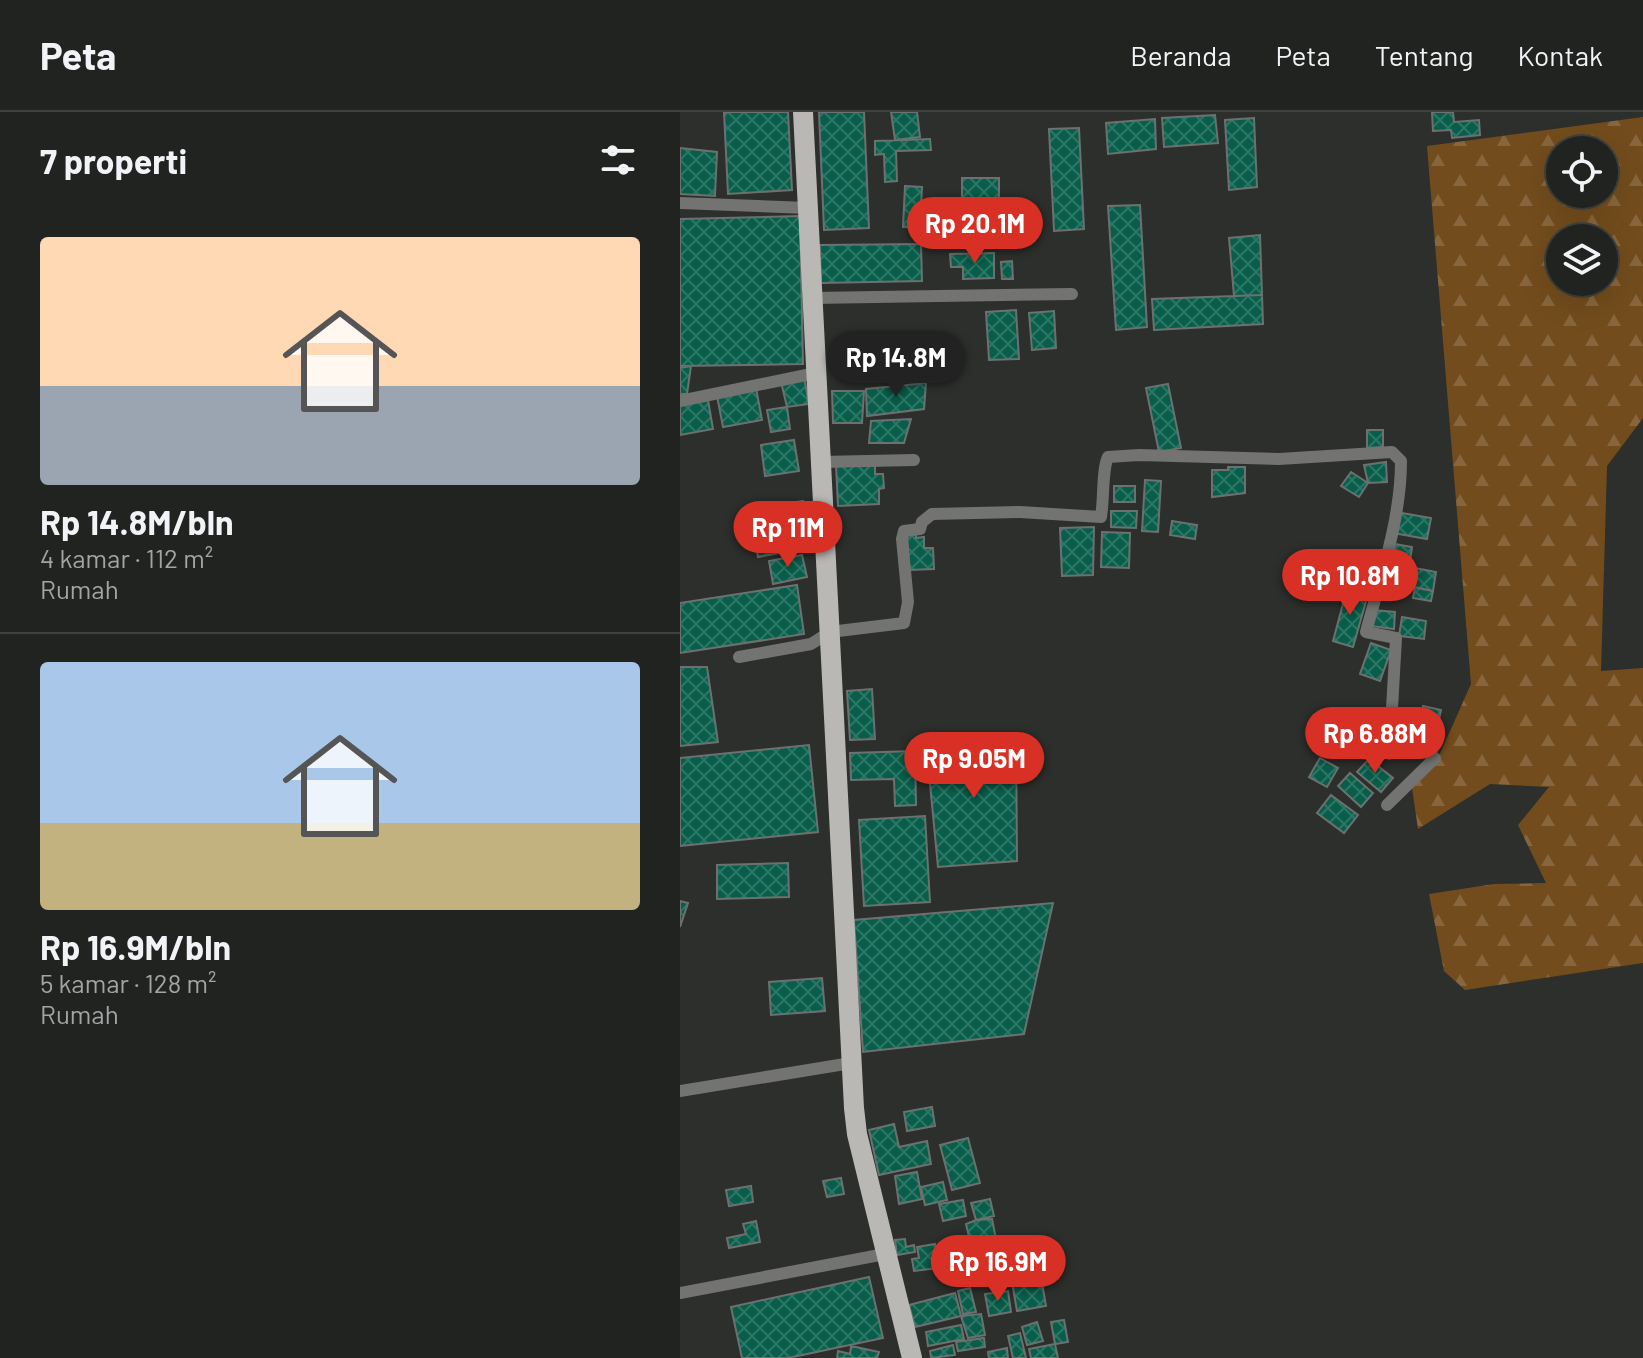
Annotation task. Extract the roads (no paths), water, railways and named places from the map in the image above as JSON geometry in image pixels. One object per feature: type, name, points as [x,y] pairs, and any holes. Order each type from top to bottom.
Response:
[{"type":"main road","points":[[803,112],[857,1134],[912,1358]]},
{"type":"street","points":[[680,203],[808,208]]},
{"type":"street","points":[[812,298],[1072,294]]},
{"type":"street","points":[[680,401],[816,373]]},
{"type":"street","points":[[739,657],[811,644],[830,632],[904,623],[908,602],[902,539],[904,531],[920,529],[922,522],[932,514],[1020,512],[1101,517],[1105,491],[1103,466],[1108,457],[1279,459],[1392,452],[1401,461],[1401,490],[1366,632],[1396,638],[1391,726],[1435,758],[1387,805]]},
{"type":"street","points":[[821,462],[914,460]]},
{"type":"street","points":[[680,1091],[851,1063]]},
{"type":"street","points":[[680,1293],[885,1254]]}]
